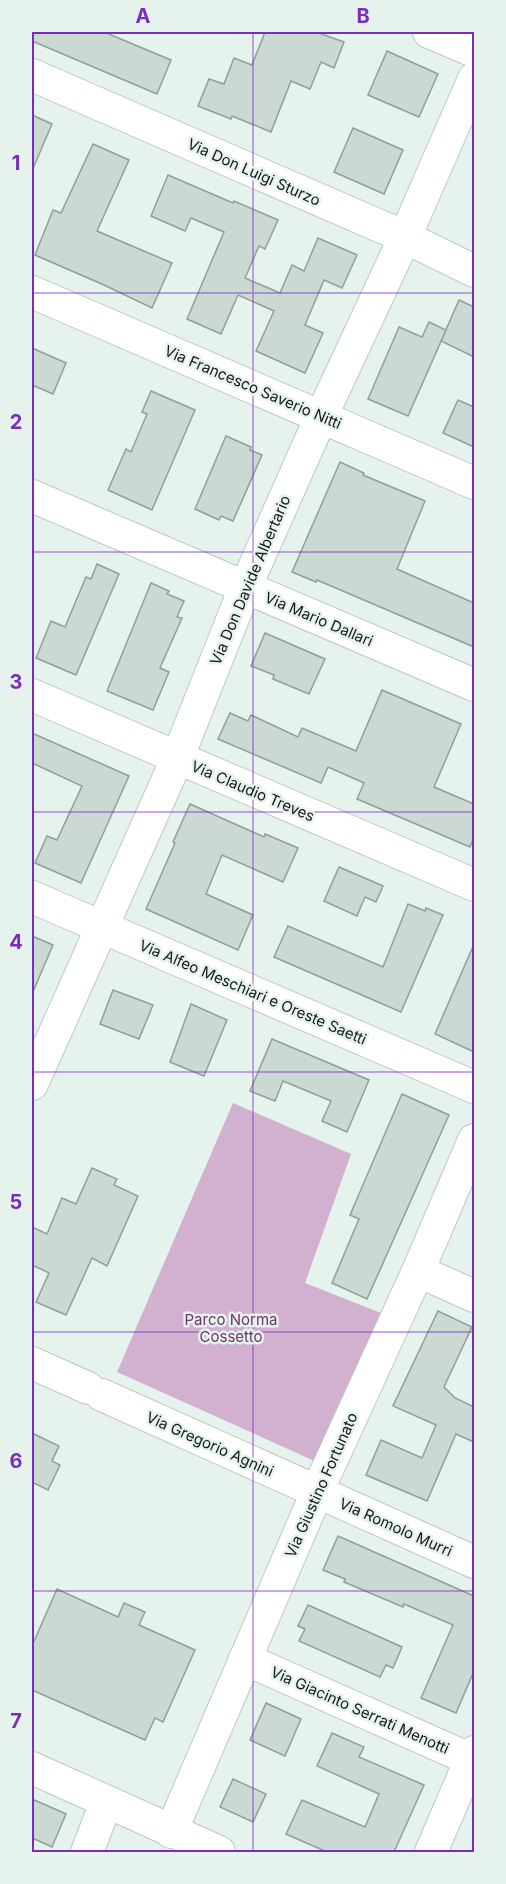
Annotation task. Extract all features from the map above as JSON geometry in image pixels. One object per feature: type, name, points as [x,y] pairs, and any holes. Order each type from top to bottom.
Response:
[{"type":"street","points":[[429,32],[474,51]]},
{"type":"street","name":"Via Don Luigi Sturzo","points":[[32,75],[405,237],[474,271]]},
{"type":"street","name":"Via Don Davide Albertario","points":[[32,1084],[177,759],[245,588],[405,237],[474,79]]},
{"type":"street","name":"Via Francesco Saverio Nitti","points":[[32,292],[474,483]]},
{"type":"street","name":"Via Mario Dallari","points":[[32,495],[474,685]]},
{"type":"street","name":"Via Claudio Treves","points":[[32,695],[474,885]]},
{"type":"street","name":"Via Alfeo Meschiari e Oreste Saetti","points":[[32,897],[474,1087]]},
{"type":"street","name":"Via Giustino Fortunato","points":[[171,1832],[317,1492],[418,1271],[474,1140]]},
{"type":"street","points":[[418,1271],[474,1296]]},
{"type":"street","name":"Via Gregorio Agnini","points":[[32,1364],[317,1492]]},
{"type":"street","name":"Via Romolo Murri","points":[[317,1492],[474,1562]]},
{"type":"street","name":"Via Giacinto Serrati Menotti","points":[[245,1659],[473,1758]]},
{"type":"street","points":[[431,1852],[473,1758]]},
{"type":"street","points":[[32,1768],[219,1852]]},
{"type":"street","points":[[87,1852],[106,1803]]},
{"type":"green space","name":"Parco Norma Cossetto","points":[[233,1103],[351,1154],[305,1283],[386,1315],[319,1463],[117,1372]]},
{"type":"building","points":[[32,32],[104,32],[171,60],[157,94],[32,41]]},
{"type":"building","points":[[265,32],[316,32],[344,42],[334,68],[321,62],[310,89],[291,81],[271,132],[232,116],[231,119],[198,106],[209,79],[224,84],[234,58],[252,65]]},
{"type":"building","points":[[387,51],[438,74],[419,117],[368,95]]},
{"type":"building","points":[[32,115],[52,124],[32,171]]},
{"type":"building","points":[[353,128],[403,150],[384,194],[334,172]]},
{"type":"building","points":[[93,144],[129,160],[97,231],[172,263],[152,308],[35,255],[53,210],[61,213]]},
{"type":"building","points":[[168,175],[278,220],[265,249],[259,246],[245,278],[280,293],[292,265],[304,271],[318,238],[357,255],[342,288],[324,280],[305,325],[323,333],[305,373],[256,351],[274,311],[238,295],[221,334],[187,319],[224,232],[191,218],[185,231],[151,216]]},
{"type":"building","points":[[459,300],[474,307],[474,357],[441,341]]},
{"type":"building","points":[[429,322],[446,330],[408,416],[368,399],[399,327],[422,337]]},
{"type":"building","points":[[32,348],[66,363],[53,394],[32,385]]},
{"type":"building","points":[[151,391],[195,410],[152,510],[108,490],[126,449],[131,452],[147,414],[142,412]]},
{"type":"building","points":[[458,400],[474,407],[474,447],[443,433]]},
{"type":"building","points":[[226,436],[251,447],[250,450],[262,455],[233,521],[221,516],[219,520],[195,509]]},
{"type":"building","points":[[340,462],[364,473],[363,475],[425,501],[397,569],[474,603],[474,647],[317,580],[316,582],[292,572]]},
{"type":"building","points":[[97,564],[119,574],[76,675],[36,658],[51,621],[65,627],[86,577],[91,579]]},
{"type":"building","points":[[151,583],[169,591],[167,594],[184,601],[177,617],[182,618],[160,668],[169,672],[153,710],[107,691]]},
{"type":"building","points":[[265,633],[325,659],[309,694],[273,679],[274,675],[251,666]]},
{"type":"building","points":[[382,690],[461,724],[434,787],[474,804],[474,837],[470,847],[357,799],[364,783],[328,767],[321,783],[218,739],[230,713],[248,721],[251,715],[298,737],[302,728],[356,751]]},
{"type":"building","points":[[32,733],[129,776],[81,883],[35,863],[47,836],[57,840],[82,786],[32,763]]},
{"type":"building","points":[[190,804],[264,837],[265,834],[298,848],[283,882],[222,855],[206,894],[253,915],[238,950],[146,909]]},
{"type":"building","points":[[339,867],[383,886],[376,902],[365,897],[357,916],[324,901]]},
{"type":"building","points":[[408,904],[443,915],[401,1012],[274,957],[288,926],[383,967]]},
{"type":"building","points":[[32,936],[53,945],[32,994]]},
{"type":"building","points":[[474,944],[474,1052],[435,1034]]},
{"type":"building","points":[[113,990],[153,1005],[139,1039],[100,1024]]},
{"type":"building","points":[[191,1004],[227,1020],[204,1076],[170,1062]]},
{"type":"building","points":[[272,1039],[369,1080],[347,1132],[322,1121],[331,1101],[283,1081],[275,1101],[250,1091]]},
{"type":"building","points":[[402,1094],[449,1115],[367,1299],[332,1283],[359,1219],[350,1215]]},
{"type":"building","points":[[92,1168],[117,1179],[114,1185],[138,1196],[107,1266],[92,1258],[66,1315],[36,1302],[49,1273],[32,1265],[32,1227],[47,1234],[62,1198],[76,1204]]},
{"type":"building","points":[[438,1311],[472,1327],[444,1387],[455,1398],[474,1407],[474,1442],[456,1434],[427,1501],[366,1475],[381,1440],[422,1458],[436,1425],[393,1406]]},
{"type":"building","points":[[32,1433],[59,1446],[52,1461],[60,1465],[48,1490],[32,1482]]},
{"type":"building","points":[[338,1536],[474,1596],[474,1671],[456,1713],[421,1698],[453,1625],[404,1604],[403,1607],[344,1582],[345,1579],[323,1570]]},
{"type":"building","points":[[57,1589],[118,1617],[124,1603],[145,1612],[139,1625],[195,1650],[163,1722],[155,1718],[145,1740],[32,1690],[32,1646]]},
{"type":"building","points":[[308,1605],[402,1647],[393,1668],[386,1665],[380,1677],[299,1641],[305,1629],[298,1626]]},
{"type":"building","points":[[266,1703],[301,1719],[285,1756],[250,1740]]},
{"type":"building","points":[[332,1733],[364,1747],[359,1757],[424,1785],[394,1852],[327,1852],[286,1834],[302,1800],[365,1827],[379,1794],[317,1766]]},
{"type":"building","points":[[233,1779],[266,1794],[253,1822],[220,1807]]},
{"type":"building","points":[[32,1799],[66,1814],[52,1847],[32,1838]]}]
